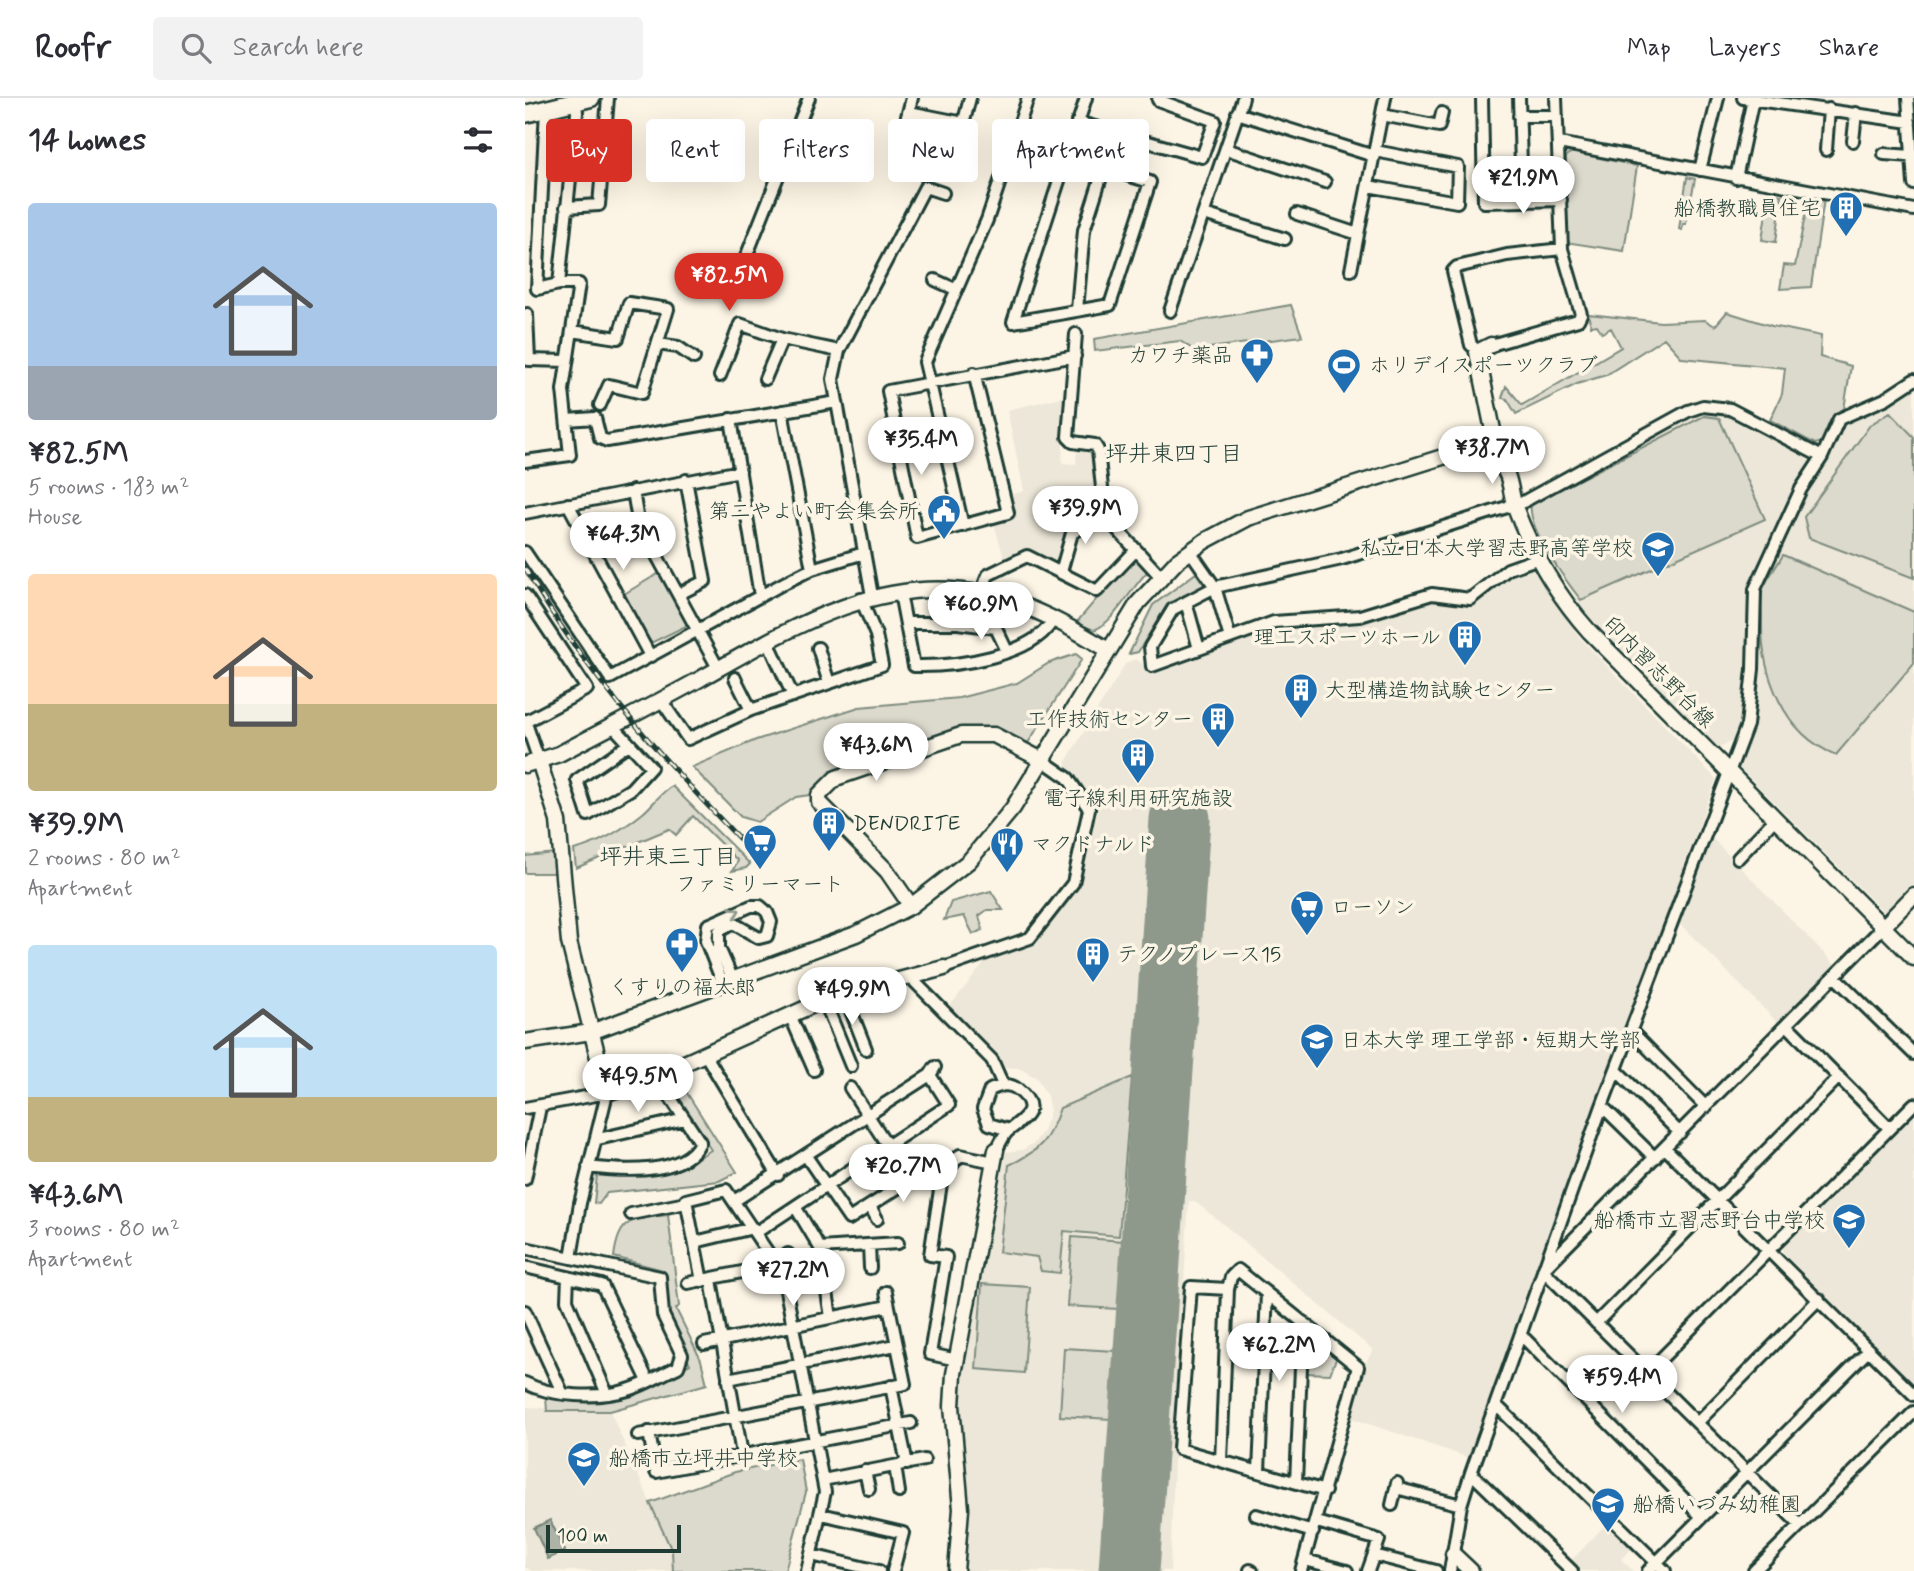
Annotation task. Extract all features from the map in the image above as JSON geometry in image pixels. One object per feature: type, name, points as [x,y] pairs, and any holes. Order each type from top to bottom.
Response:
[{"type":"main road","points":[[525,114],[583,100]]},
{"type":"street","points":[[566,207],[599,205],[608,98]]},
{"type":"street","points":[[733,290],[809,98]]},
{"type":"street","points":[[907,119],[912,98]]},
{"type":"street","points":[[965,119],[970,98]]},
{"type":"street","points":[[963,526],[926,362],[955,289],[987,220],[1028,98]]},
{"type":"street","points":[[1078,119],[1086,98]]},
{"type":"street","points":[[1170,311],[1243,98]]},
{"type":"street","points":[[1351,270],[1385,98]]},
{"type":"street","points":[[1482,98],[1484,202],[1561,200]]},
{"type":"street","points":[[1519,98],[1522,200]]},
{"type":"street","points":[[1556,98],[1562,249],[1581,314],[1578,320],[1482,351],[1471,345],[1453,271],[1457,267],[1507,256],[1562,249]]},
{"type":"street","points":[[1700,170],[1718,98]]},
{"type":"street","points":[[1743,98],[1910,122]]},
{"type":"street","points":[[1908,98],[1914,184]]},
{"type":"street","points":[[1149,143],[1202,158],[1215,121],[1155,99]]},
{"type":"street","points":[[1736,178],[1753,99]]},
{"type":"street","points":[[559,284],[577,113],[583,100]]},
{"type":"street","points":[[525,461],[570,455],[563,390],[579,284],[559,284],[537,289],[546,109]]},
{"type":"street","points":[[1825,150],[1829,109]]},
{"type":"street","points":[[909,112],[944,119]]},
{"type":"street","points":[[1237,113],[1374,153],[1458,167],[1457,202],[1368,186]]},
{"type":"street","points":[[1382,115],[1439,126],[1442,113]]},
{"type":"street","points":[[1853,141],[1856,113]]},
{"type":"street","points":[[1519,116],[1556,116]]},
{"type":"street","points":[[1559,144],[1914,210]]},
{"type":"street","points":[[1226,149],[1325,182]]},
{"type":"street","points":[[1884,154],[1912,156]]},
{"type":"street","points":[[1057,182],[1013,322],[1110,305],[1149,182]]},
{"type":"street","points":[[1077,310],[1084,230],[1099,182]]},
{"type":"street","points":[[661,701],[688,739],[751,710],[882,664],[867,598],[864,553],[833,379],[839,351],[925,187],[943,193]]},
{"type":"street","points":[[1204,214],[1285,239]]},
{"type":"street","points":[[1297,214],[1358,234]]},
{"type":"street","points":[[935,280],[955,289]]},
{"type":"street","points":[[572,331],[618,338],[629,303],[668,309],[642,393],[609,386],[600,405]]},
{"type":"street","points":[[527,314],[529,360],[567,361]]},
{"type":"street","points":[[720,376],[740,324],[782,340],[839,351]]},
{"type":"street","points":[[1076,334],[1068,437],[1073,442],[1095,445],[1098,450],[1104,516],[1161,577]]},
{"type":"street","points":[[765,379],[782,340]]},
{"type":"street","points":[[659,344],[678,347],[694,358]]},
{"type":"street","name":"印内習志野台線","points":[[1482,351],[1494,435],[1491,454],[1504,468],[1514,505],[1563,600],[1588,631],[1914,958]]},
{"type":"street","points":[[974,373],[1008,513],[917,538],[888,391],[974,373],[1075,356]]},
{"type":"street","points":[[1450,1571],[1461,1505],[1471,1473],[1602,1105],[1747,725],[1753,669],[1755,590],[1801,489],[1822,457],[1839,419],[1885,399],[1914,380]]},
{"type":"street","points":[[567,421],[595,418],[600,438],[607,440],[837,402]]},
{"type":"street","points":[[1539,558],[1508,569],[1470,599],[1432,594],[1360,616],[1274,622],[1152,666],[1149,662],[1150,647],[1173,609],[1215,587],[1342,559],[1514,505],[1667,421],[1703,406],[1730,409],[1822,457]]},
{"type":"street","points":[[782,411],[812,569]]},
{"type":"street","points":[[731,419],[760,596]]},
{"type":"street","points":[[525,1042],[591,1032],[856,934],[911,906],[946,880],[984,845],[1013,808],[1138,603],[1161,577],[1190,551],[1221,531],[1269,510],[1454,452],[1472,450],[1491,454]]},
{"type":"street","points":[[525,513],[740,471]]},
{"type":"street","points":[[679,594],[705,581],[686,480]]},
{"type":"street","points":[[633,491],[638,521],[718,668]]},
{"type":"street","points":[[568,504],[649,654]]},
{"type":"street","points":[[1061,572],[1072,533],[1104,516]]},
{"type":"street","points":[[981,593],[988,575],[1027,556],[1097,591],[1136,550]]},
{"type":"street","points":[[1190,551],[1215,587],[1230,638]]},
{"type":"street","points":[[525,552],[610,678],[649,654],[812,569],[864,553]]},
{"type":"street","points":[[532,763],[613,726],[768,641],[830,611],[867,598],[942,590],[981,593],[1054,618],[1108,650]]},
{"type":"street","points":[[899,593],[914,666],[949,667],[1007,651],[1048,629],[1054,618]]},
{"type":"street","points":[[525,595],[587,689],[525,722],[532,763],[561,837],[569,942],[607,1093],[598,1139],[588,1167],[571,1258]]},
{"type":"street","points":[[1185,602],[1199,649]]},
{"type":"street","points":[[906,623],[958,623],[996,628],[1007,651]]},
{"type":"street","points":[[768,641],[793,696]]},
{"type":"street","points":[[818,648],[829,683]]},
{"type":"street","points":[[735,678],[751,710]]},
{"type":"street","points":[[613,726],[651,767],[631,789],[588,815],[577,780],[629,744]]},
{"type":"street","points":[[525,1108],[607,1093],[656,1076],[824,1000],[944,968],[1030,938],[1073,883],[1089,809],[1068,778],[1042,760],[994,735],[961,735],[836,778],[819,794],[819,802],[887,871],[911,906]]},
{"type":"street","points":[[1738,858],[1775,819]]},
{"type":"street","points":[[1543,1270],[1914,895]]},
{"type":"street","points":[[751,906],[759,906],[767,912],[772,922],[767,936],[754,935],[733,923],[719,931],[719,948],[728,982],[706,941],[708,925],[751,906]]},
{"type":"street","points":[[1835,976],[1914,1054]]},
{"type":"street","points":[[910,977],[992,1060],[1003,1085]]},
{"type":"street","points":[[844,993],[866,1049]]},
{"type":"street","points":[[824,1000],[851,1066]]},
{"type":"street","points":[[790,1015],[814,1070]]},
{"type":"street","points":[[1787,1025],[1889,1128]]},
{"type":"street","points":[[1632,1032],[1706,1107]]},
{"type":"street","points":[[705,1054],[778,1175]]},
{"type":"street","points":[[1616,1070],[1680,1133]]},
{"type":"street","points":[[695,1242],[754,1231],[796,1208],[949,1105],[932,1071],[869,1116],[734,1200]]},
{"type":"street","points":[[588,1167],[621,1171],[682,1163],[695,1154],[700,1142],[656,1076]]},
{"type":"street","points":[[1596,1322],[1839,1077]]},
{"type":"street","points":[[1003,1085],[1019,1090],[1026,1098],[1028,1109],[1021,1124],[1003,1130],[985,1117],[984,1101],[990,1090],[1003,1085]]},
{"type":"street","points":[[806,1156],[849,1219],[910,1180],[850,1088]]},
{"type":"street","points":[[1646,1374],[1914,1104]]},
{"type":"street","points":[[1602,1105],[1655,1158]]},
{"type":"street","points":[[525,1180],[540,1107]]},
{"type":"street","points":[[598,1139],[685,1119]]},
{"type":"street","points":[[956,1571],[961,1509],[952,1406],[957,1360],[995,1156],[1003,1130]]},
{"type":"street","points":[[1665,1148],[1914,1395]]},
{"type":"street","points":[[957,1360],[930,1354],[946,1257],[930,1255],[942,1177],[960,1155],[995,1156]]},
{"type":"street","points":[[742,1454],[721,1340],[685,1200],[726,1191],[783,1275],[825,1492],[807,1571]]},
{"type":"street","points":[[631,1214],[686,1203]]},
{"type":"street","points":[[870,1206],[877,1219]]},
{"type":"street","points":[[796,1208],[820,1248],[831,1317]]},
{"type":"street","points":[[820,1248],[898,1242]]},
{"type":"street","points":[[869,1245],[870,1268]]},
{"type":"street","points":[[525,1248],[660,1277],[663,1315],[682,1355],[678,1367],[630,1390],[607,1394],[541,1392],[525,1382]]},
{"type":"street","points":[[688,1283],[776,1265],[788,1254]]},
{"type":"street","points":[[525,1268],[602,1286],[648,1381]]},
{"type":"street","points":[[1220,1461],[1228,1289],[1231,1277],[1238,1270],[1357,1367],[1303,1565],[1347,1571]]},
{"type":"street","points":[[1543,1270],[1800,1525]]},
{"type":"street","points":[[568,1278],[567,1300],[607,1394]]},
{"type":"street","points":[[1228,1289],[1191,1287],[1179,1449],[1325,1490]]},
{"type":"street","points":[[886,1292],[905,1384],[644,1434],[656,1472],[911,1423]]},
{"type":"street","points":[[1259,1471],[1267,1293]]},
{"type":"street","points":[[1697,1423],[1819,1299]]},
{"type":"street","points":[[704,1344],[888,1306]]},
{"type":"street","points":[[525,1311],[562,1392]]},
{"type":"street","points":[[1296,1482],[1303,1322]]},
{"type":"street","points":[[1521,1335],[1702,1517]]},
{"type":"street","points":[[728,1379],[896,1345]]},
{"type":"street","points":[[1496,1405],[1656,1568],[1702,1517],[1869,1350]]},
{"type":"street","points":[[891,1387],[907,1464]]},
{"type":"street","points":[[1754,1571],[1914,1412]]},
{"type":"street","points":[[823,1480],[924,1460]]},
{"type":"street","points":[[895,1466],[899,1492]]},
{"type":"street","points":[[865,1471],[869,1489]]},
{"type":"street","points":[[1471,1473],[1572,1571]]},
{"type":"street","points":[[1392,1505],[1397,1485],[1461,1505]]},
{"type":"street","points":[[821,1514],[903,1533],[893,1571]]},
{"type":"street","points":[[1256,1516],[1379,1540],[1369,1571]]},
{"type":"street","points":[[1454,1554],[1471,1571]]},
{"type":"street","points":[[811,1555],[879,1571]]},
{"type":"street","points":[[1374,1555],[1436,1571]]},
{"type":"shaded area","points":[[1571,152],[1637,166],[1624,251],[1565,242],[1566,157]]},
{"type":"shaded area","points":[[1687,177],[1695,179],[1686,224],[1683,224],[1682,230],[1679,229]]},
{"type":"shaded area","points":[[1769,193],[1782,195],[1776,242],[1762,240]]},
{"type":"shaded area","points":[[1824,199],[1811,287],[1780,289],[1784,265],[1795,266],[1807,206]]},
{"type":"shaded area","points":[[1291,305],[1302,336],[1194,350],[1180,341],[1095,351],[1094,339]]},
{"type":"shaded area","points":[[1727,312],[1772,326],[1821,336],[1820,357],[1851,366],[1844,409],[1830,421],[1823,442],[1815,444],[1770,420],[1782,394],[1785,368],[1682,358],[1664,338],[1606,375],[1577,384],[1516,414],[1507,399],[1502,398],[1506,386],[1522,405],[1621,347],[1611,328],[1602,333],[1597,325],[1591,326],[1588,314],[1661,322],[1705,320],[1715,326]]},
{"type":"shaded area","points":[[1914,385],[1914,884],[1885,913],[1736,764],[1746,740],[1758,590],[1799,503],[1832,454],[1839,426],[1847,419],[1902,395]]},
{"type":"shaded area","points":[[1066,396],[1062,463],[1076,464],[1077,446],[1090,447],[1094,451],[1098,515],[1068,528],[1059,564],[1054,566],[1025,552],[1005,561],[993,520],[1011,515],[1007,496],[1024,491],[1007,410]]},
{"type":"shaded area","name":"私立日本大学習志野高等学校","points":[[1704,411],[1733,414],[1812,456],[1813,464],[1750,589],[1749,668],[1743,725],[1739,737],[1719,748],[1583,610],[1539,538],[1529,508],[1531,504],[1688,416]]},
{"type":"shaded area","points":[[1890,412],[1914,437],[1914,578],[1809,538],[1804,517],[1870,425]]},
{"type":"shaded area","points":[[1704,416],[1719,418],[1765,519],[1581,600],[1541,540],[1531,515],[1531,504]]},
{"type":"shaded area","points":[[1134,555],[1148,571],[1115,613],[1094,630],[1076,623]]},
{"type":"shaded area","points":[[1783,555],[1914,612],[1914,663],[1836,755],[1802,733],[1789,717],[1771,681],[1763,641],[1762,592]]},
{"type":"shaded area","name":"日本大学 理工学部・短期大学部","points":[[1530,566],[1580,638],[1716,779],[1684,866],[1688,869],[1473,1459],[1351,1418],[1362,1369],[1373,1350],[1222,1223],[1194,1201],[1189,1201],[1176,1411],[1170,1571],[964,1571],[969,1509],[959,1403],[962,1373],[1006,1152],[1022,1150],[1034,1143],[1043,1131],[1050,1111],[1047,1096],[1037,1078],[1018,1068],[1005,1067],[949,1007],[985,962],[1033,944],[1079,886],[1098,810],[1065,763],[1126,663],[1136,659],[1150,670],[1274,627],[1363,620],[1432,597],[1471,602],[1510,573]]},
{"type":"shaded area","points":[[663,571],[690,624],[651,643],[624,594]]},
{"type":"shaded area","points":[[1196,573],[1205,586],[1167,605],[1138,652],[1129,654],[1153,605]]},
{"type":"shaded area","points":[[1076,654],[1082,659],[1028,743],[998,729],[961,729],[834,770],[810,795],[796,797],[757,822],[741,817],[692,767],[756,740],[859,707],[959,698],[1017,683],[1049,663]]},
{"type":"shaded area","points":[[672,786],[750,864],[746,868],[732,871],[738,861],[693,816],[676,835],[669,829],[576,868],[574,850],[602,840],[619,830],[643,813]]},
{"type":"shaded area","points":[[1710,836],[1839,969],[1781,1026],[1677,921]]},
{"type":"shaded area","points":[[555,853],[556,873],[525,873],[525,856]]},
{"type":"shaded area","points":[[991,891],[1003,910],[987,910],[979,916],[983,930],[973,934],[964,916],[944,920],[951,902]]},
{"type":"shaded area","points":[[675,1074],[737,1172],[719,1181],[607,1193],[599,1204],[594,1203],[597,1175],[682,1167],[711,1150],[664,1079]]},
{"type":"shaded area","points":[[1132,1077],[1119,1236],[1064,1231],[1060,1273],[1041,1271],[1037,1257],[999,1252],[1009,1165],[1029,1155],[1042,1143],[1060,1108]]},
{"type":"shaded area","name":"船橋市立習志野台中学校","points":[[1914,1116],[1914,1383],[1783,1253],[1783,1247]]},
{"type":"shaded area","points":[[668,1215],[679,1306],[676,1309],[701,1360],[707,1384],[610,1411],[547,1411],[546,1397],[609,1398],[636,1393],[690,1364],[665,1313],[663,1270],[614,1257],[619,1234],[629,1223]]},
{"type":"shaded area","points":[[1072,1237],[1123,1241],[1118,1309],[1067,1306]]},
{"type":"shaded area","points":[[982,1284],[1030,1287],[1024,1373],[976,1369]]},
{"type":"shaded area","points":[[1316,1341],[1337,1356],[1330,1374],[1305,1373],[1306,1344]]},
{"type":"shaded area","points":[[1064,1348],[1115,1351],[1111,1419],[1060,1416]]},
{"type":"shaded area","name":"船橋市立坪井中学校","points":[[525,1407],[546,1408],[547,1411],[610,1411],[672,1552],[673,1571],[532,1571],[525,1567]]},
{"type":"shaded area","points":[[800,1459],[806,1492],[785,1571],[673,1571],[672,1551],[650,1503],[735,1472]]},
{"type":"shaded area","points":[[550,1520],[565,1551],[548,1559],[534,1528]]},
{"type":"shaded area","name":"船橋いづみ幼稚園","points":[[1608,1522],[1634,1547],[1621,1559],[1633,1571],[1579,1571],[1570,1562]]},
{"type":"runway","points":[[1129,1571],[1180,819]]},
{"type":"railway","points":[[525,568],[575,647],[603,684],[662,756],[758,858]]},
{"type":"place","name":"船橋教職員住宅","points":[[1846,238]]},
{"type":"place","name":"カワチ薬品","points":[[1257,385]]},
{"type":"place","name":"ホリデイスポーツクラブ","points":[[1344,395]]},
{"type":"place","name":"第二やよい町会集会所","points":[[944,541]]},
{"type":"place","name":"私立日本大学習志野高等学校","points":[[1658,578]]},
{"type":"place","name":"理工スポーツホール","points":[[1465,667]]},
{"type":"place","name":"大型構造物試験センター","points":[[1301,720]]},
{"type":"place","name":"工作技術センター","points":[[1218,749]]},
{"type":"place","name":"電子線利用研究施設","points":[[1138,785]]},
{"type":"place","name":"DENDRITE","points":[[829,853]]},
{"type":"place","name":"ファミリーマート","points":[[760,871]]},
{"type":"place","name":"マクドナルド","points":[[1007,874]]},
{"type":"place","name":"ローソン","points":[[1307,937]]},
{"type":"place","name":"くすりの福太郎","points":[[682,974]]},
{"type":"place","name":"テクノプレース15","points":[[1093,984]]},
{"type":"place","name":"日本大学 理工学部・短期大学部","points":[[1317,1070]]},
{"type":"place","name":"船橋市立習志野台中学校","points":[[1849,1250]]},
{"type":"place","name":"船橋市立坪井中学校","points":[[584,1488]]},
{"type":"place","name":"船橋いづみ幼稚園","points":[[1608,1534]]},
{"type":"district","name":"坪井東四丁目","points":[[1174,453]]},
{"type":"district","name":"坪井東三丁目","points":[[668,856]]}]
